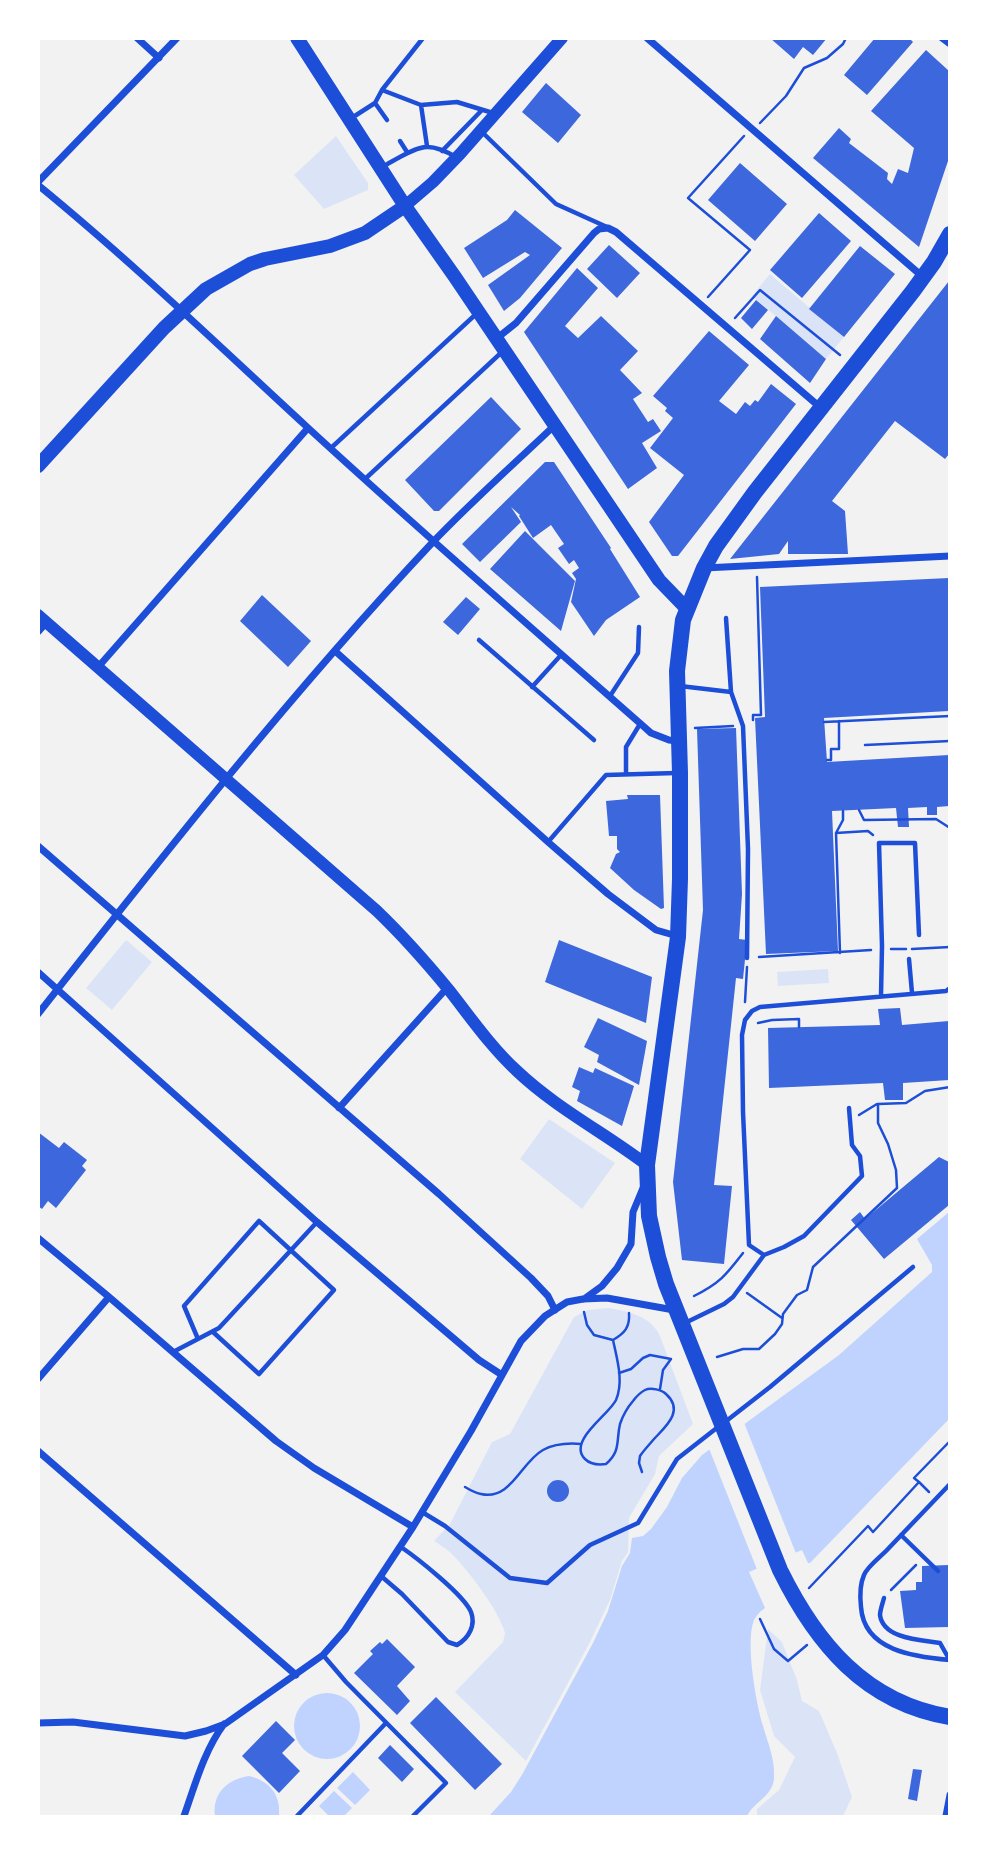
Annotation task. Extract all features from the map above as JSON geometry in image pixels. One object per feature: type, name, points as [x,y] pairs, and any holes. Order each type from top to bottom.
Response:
[{"type":"main road","points":[[297,38],[405,206],[659,580],[687,609]]},
{"type":"main road","points":[[38,466],[181,310],[206,289],[250,264],[344,241],[365,233],[405,206]]},
{"type":"main road","points":[[949,236],[923,277],[716,546],[687,609],[677,671],[680,773],[678,937],[647,1172],[649,1216],[663,1275],[780,1570],[794,1597],[829,1649],[853,1672],[881,1693],[905,1705],[930,1714],[950,1717]]},
{"type":"street","points":[[137,38],[159,58]]},
{"type":"street","points":[[177,38],[38,183],[651,733],[678,741]]},
{"type":"street","points":[[405,206],[457,158],[562,38]]},
{"type":"street","points":[[647,38],[923,277]]},
{"type":"street","points":[[942,38],[950,44]]},
{"type":"street","points":[[500,344],[594,233],[608,228],[616,232],[821,408]]},
{"type":"street","points":[[38,1014],[227,778],[335,651],[434,541],[555,425]]},
{"type":"street","points":[[99,666],[308,428]]},
{"type":"street","points":[[704,568],[950,556]]},
{"type":"street","points":[[41,623],[99,666],[377,911],[517,1071],[647,1172],[633,1212],[631,1244],[617,1268],[601,1286],[583,1299]]},
{"type":"street","points":[[335,651],[608,894],[656,930],[678,937]]},
{"type":"street","points":[[38,846],[439,1194],[531,1278],[548,1296],[555,1310]]},
{"type":"street","points":[[38,972],[317,1222],[479,1360],[502,1375]]},
{"type":"street","points":[[339,1108],[447,988]]},
{"type":"street","points":[[38,1238],[276,1441],[414,1527]]},
{"type":"street","points":[[38,1378],[109,1297]]},
{"type":"street","points":[[38,1723],[72,1722],[185,1736],[225,1724],[323,1655],[353,1620],[414,1527],[521,1341],[545,1316],[568,1302],[607,1298],[620,1299],[679,1317]]},
{"type":"street","points":[[39,1452],[296,1675]]},
{"type":"street","points":[[184,1816],[204,1761],[225,1724]]},
{"type":"street","points":[[946,1816],[950,1795]]},
{"type":"lane","points":[[349,119],[375,103],[423,38]]},
{"type":"lane","points":[[382,90],[421,105],[457,102],[496,114]]},
{"type":"lane","points":[[375,103],[387,120]]},
{"type":"lane","points":[[421,105],[427,146]]},
{"type":"lane","points":[[442,150],[482,110]]},
{"type":"lane","points":[[481,132],[556,204],[608,228]]},
{"type":"lane","points":[[400,141],[408,153]]},
{"type":"lane","points":[[380,168],[427,146],[457,158]]},
{"type":"lane","points":[[331,448],[453,333],[479,312]]},
{"type":"lane","points":[[365,479],[500,344]]},
{"type":"lane","points":[[726,618],[731,692],[743,726],[748,849],[747,958]]},
{"type":"lane","points":[[610,696],[638,653],[639,627]]},
{"type":"lane","points":[[479,640],[594,740]]},
{"type":"lane","points":[[532,687],[562,654]]},
{"type":"lane","points":[[679,686],[731,692]]},
{"type":"lane","points":[[626,774],[626,747],[640,723]]},
{"type":"lane","points":[[548,842],[606,775],[680,773]]},
{"type":"lane","points":[[881,996],[879,843],[915,843],[919,935]]},
{"type":"lane","points":[[909,959],[912,993]]},
{"type":"lane","points":[[764,1255],[749,1245],[743,1112],[743,1035],[746,1020],[752,1011],[760,1007],[946,991],[950,988]]},
{"type":"lane","points":[[679,1317],[724,1304],[733,1297],[764,1255],[804,1236],[862,1176],[860,1156],[852,1145],[849,1108]]},
{"type":"lane","points":[[198,1339],[184,1306],[259,1221],[334,1290],[259,1374],[213,1332]]},
{"type":"lane","points":[[173,1352],[219,1328],[317,1222]]},
{"type":"lane","points":[[422,1512],[445,1526],[510,1578],[547,1583],[590,1545],[638,1523],[677,1459],[770,1387],[913,1267]]},
{"type":"lane","points":[[950,1484],[864,1574],[860,1598],[861,1616],[867,1629],[879,1642],[917,1657],[950,1660]]},
{"type":"lane","points":[[901,1535],[938,1571]]},
{"type":"lane","points":[[381,1576],[449,1642],[455,1646],[465,1639],[471,1629],[472,1619],[466,1603],[424,1564],[401,1547]]},
{"type":"lane","points":[[884,1598],[880,1614],[886,1627],[902,1637],[940,1643],[950,1660]]},
{"type":"lane","points":[[323,1655],[346,1682],[446,1783],[413,1816]]},
{"type":"lane","points":[[297,1816],[386,1723]]},
{"type":"path","points":[[702,307],[710,294],[750,250],[688,198],[741,139],[786,96],[804,68],[827,58],[844,44],[846,38]]},
{"type":"path","points":[[726,328],[760,290],[854,366]]},
{"type":"path","points":[[695,727],[754,724],[753,715],[761,715],[756,565]]},
{"type":"path","points":[[824,722],[950,716]]},
{"type":"path","points":[[827,760],[831,760],[831,749],[839,748],[839,721]]},
{"type":"path","points":[[865,745],[950,741]]},
{"type":"path","points":[[859,810],[864,820],[936,818],[950,828]]},
{"type":"path","points":[[840,953],[836,833],[843,820],[843,811]]},
{"type":"path","points":[[836,833],[868,831],[879,843]]},
{"type":"path","points":[[745,1000],[747,958],[950,947]]},
{"type":"path","points":[[744,1026],[772,1020],[799,1019],[799,1027]]},
{"type":"path","points":[[850,1120],[878,1104],[906,1102],[925,1091],[950,1087]]},
{"type":"path","points":[[717,1357],[743,1349],[759,1349],[775,1334],[782,1324],[783,1314],[797,1295],[807,1290],[813,1266],[897,1188],[888,1144],[878,1123],[878,1104]]},
{"type":"path","points":[[694,1296],[714,1286],[725,1276],[749,1245]]},
{"type":"path","points":[[740,1288],[783,1319]]},
{"type":"path","points":[[583,1309],[587,1325],[594,1335],[613,1340],[622,1335],[629,1326],[629,1309]]},
{"type":"path","points":[[613,1340],[620,1381],[616,1400],[604,1417],[589,1429],[582,1444],[583,1456],[586,1460],[606,1464],[618,1447],[626,1410],[645,1390],[660,1391],[667,1395],[673,1404],[674,1412],[670,1422],[639,1456],[642,1472]]},
{"type":"path","points":[[619,1373],[631,1369],[650,1355],[671,1359],[663,1370],[660,1389]]},
{"type":"path","points":[[809,1588],[868,1527],[873,1532],[919,1482],[914,1478],[950,1441]]},
{"type":"path","points":[[465,1488],[481,1494],[500,1492],[542,1451],[559,1445],[582,1444]]},
{"type":"path","points":[[884,1598],[920,1562]]},
{"type":"path","points":[[760,1619],[774,1649],[788,1661],[807,1645]]},
{"type":"shaded area","points":[[336,136],[368,183],[368,190],[324,209],[294,175]]},
{"type":"shaded area","points":[[770,274],[844,337],[826,359],[752,296]]},
{"type":"shaded area","points":[[126,940],[152,962],[112,1010],[86,988]]},
{"type":"shaded area","points":[[828,969],[829,983],[778,986],[777,972]]},
{"type":"shaded area","points":[[549,1119],[615,1163],[582,1209],[520,1159]]},
{"type":"shaded area","points":[[608,1308],[645,1319],[656,1329],[693,1424],[659,1456],[655,1474],[629,1518],[628,1552],[622,1561],[610,1600],[526,1761],[455,1692],[503,1642],[505,1633],[490,1602],[475,1581],[452,1554],[434,1541],[450,1524],[492,1442],[510,1434],[574,1317],[588,1310]]},
{"type":"shaded area","points":[[768,1629],[782,1642],[802,1701],[819,1711],[837,1753],[852,1797],[843,1816],[757,1816],[757,1809],[779,1790],[795,1757],[774,1736],[760,1690]]},
{"type":"water","points":[[949,1212],[949,1419],[810,1563],[802,1550],[749,1572],[765,1608],[754,1620],[751,1642],[757,1703],[773,1764],[773,1784],[767,1794],[747,1816],[489,1816],[511,1792],[523,1773],[593,1643],[608,1611],[622,1566],[630,1553],[632,1538],[643,1536],[651,1529],[667,1507],[682,1478],[702,1455],[839,1355],[932,1272],[932,1265],[917,1239]]},
{"type":"water","points":[[327,1693],[340,1696],[350,1703],[357,1713],[360,1726],[357,1739],[350,1749],[340,1756],[327,1759],[314,1756],[304,1749],[297,1739],[294,1726],[297,1713],[304,1703],[314,1696]]},
{"type":"water","points":[[353,1772],[370,1790],[355,1805],[337,1788]]},
{"type":"water","points":[[249,1776],[263,1781],[273,1790],[278,1802],[279,1816],[215,1816],[216,1801],[223,1789],[234,1780]]},
{"type":"water","points":[[334,1791],[352,1808],[344,1816],[329,1816],[319,1806]]},
{"type":"pier","points":[[743,1420],[797,1556],[758,1572],[708,1446]]},
{"type":"building","points":[[770,38],[827,38],[813,55],[803,47],[794,59]]},
{"type":"building","points":[[875,38],[909,38],[913,42],[867,95],[844,75]]},
{"type":"building","points":[[926,50],[949,71],[949,158],[919,247],[813,158],[839,128],[851,139],[849,143],[888,173],[887,179],[892,184],[898,169],[908,173],[914,148],[871,111]]},
{"type":"building","points":[[546,83],[581,115],[558,143],[522,112]]},
{"type":"building","points":[[740,163],[787,204],[755,241],[708,200]]},
{"type":"building","points":[[515,210],[562,248],[520,298],[504,311],[488,285],[530,255],[525,252],[483,278],[464,248],[507,220]]},
{"type":"building","points":[[819,213],[851,241],[802,298],[770,270]]},
{"type":"building","points":[[609,245],[640,273],[617,298],[587,269]]},
{"type":"building","points":[[860,246],[895,274],[844,337],[809,309]]},
{"type":"building","points":[[577,268],[598,288],[565,326],[578,338],[601,316],[638,351],[620,370],[642,393],[633,399],[648,422],[653,419],[661,431],[642,443],[657,468],[628,489],[524,332]]},
{"type":"building","points":[[949,281],[949,454],[945,459],[895,421],[832,501],[845,511],[848,554],[788,554],[788,541],[779,554],[730,559]]},
{"type":"building","points":[[756,300],[768,310],[752,329],[741,318]]},
{"type":"building","points":[[776,316],[826,359],[810,383],[760,339]]},
{"type":"building","points":[[709,331],[749,365],[719,401],[736,414],[745,402],[750,406],[755,400],[758,402],[771,384],[796,404],[678,556],[672,556],[649,522],[684,475],[650,448],[673,418],[665,411],[667,408],[653,396]]},
{"type":"building","points":[[491,397],[521,429],[439,511],[434,511],[405,480]]},
{"type":"building","points":[[545,462],[554,462],[640,597],[606,620],[594,636],[571,602],[576,579],[572,573],[579,568],[574,560],[569,564],[558,548],[564,544],[551,525],[533,538],[520,515],[511,507],[521,522],[480,562],[462,544]]},
{"type":"building","points":[[525,531],[575,581],[561,631],[490,569]]},
{"type":"building","points":[[949,578],[949,711],[824,718],[827,762],[949,755],[949,806],[937,807],[937,815],[927,815],[927,807],[908,808],[909,827],[898,827],[896,808],[832,811],[838,951],[766,954],[755,718],[765,717],[760,587]]},
{"type":"building","points":[[262,595],[311,641],[288,667],[240,621]]},
{"type":"building","points":[[466,597],[480,609],[458,635],[443,622]]},
{"type":"building","points":[[736,728],[742,894],[739,939],[747,940],[743,979],[736,978],[714,1185],[732,1186],[724,1264],[682,1260],[673,1182],[703,910],[697,729]]},
{"type":"building","points":[[627,795],[660,795],[664,908],[661,909],[634,890],[610,868],[616,854],[620,852],[617,849],[617,836],[609,836],[606,801],[628,799]]},
{"type":"building","points":[[559,940],[652,977],[646,1023],[545,982]]},
{"type":"building","points":[[900,1008],[902,1025],[949,1021],[949,1080],[903,1083],[903,1100],[885,1100],[883,1083],[769,1088],[768,1028],[880,1025],[878,1009]]},
{"type":"building","points":[[598,1018],[647,1041],[639,1085],[597,1062],[599,1055],[584,1047]]},
{"type":"building","points":[[579,1067],[593,1073],[595,1068],[634,1086],[622,1126],[577,1101],[580,1091],[572,1087]]},
{"type":"building","points":[[38,1132],[59,1148],[64,1142],[87,1160],[82,1166],[86,1170],[56,1208],[48,1201],[42,1209],[38,1206]]},
{"type":"building","points":[[939,1157],[949,1162],[949,1205],[884,1259],[851,1220],[860,1212],[865,1219]]},
{"type":"building","points":[[558,1480],[566,1483],[569,1491],[566,1499],[558,1502],[550,1499],[547,1491],[550,1483]]},
{"type":"building","points":[[949,1565],[949,1627],[905,1628],[900,1591],[916,1590],[916,1582],[922,1582],[922,1566]]},
{"type":"building","points":[[387,1639],[415,1667],[397,1686],[410,1701],[397,1715],[354,1673],[373,1654],[370,1651]]},
{"type":"building","points":[[436,1697],[502,1764],[475,1790],[410,1723]]},
{"type":"building","points":[[276,1721],[295,1740],[282,1753],[300,1771],[279,1793],[242,1756]]},
{"type":"building","points":[[390,1745],[414,1769],[402,1782],[378,1758]]},
{"type":"building","points":[[913,1769],[922,1770],[917,1801],[908,1799]]}]
